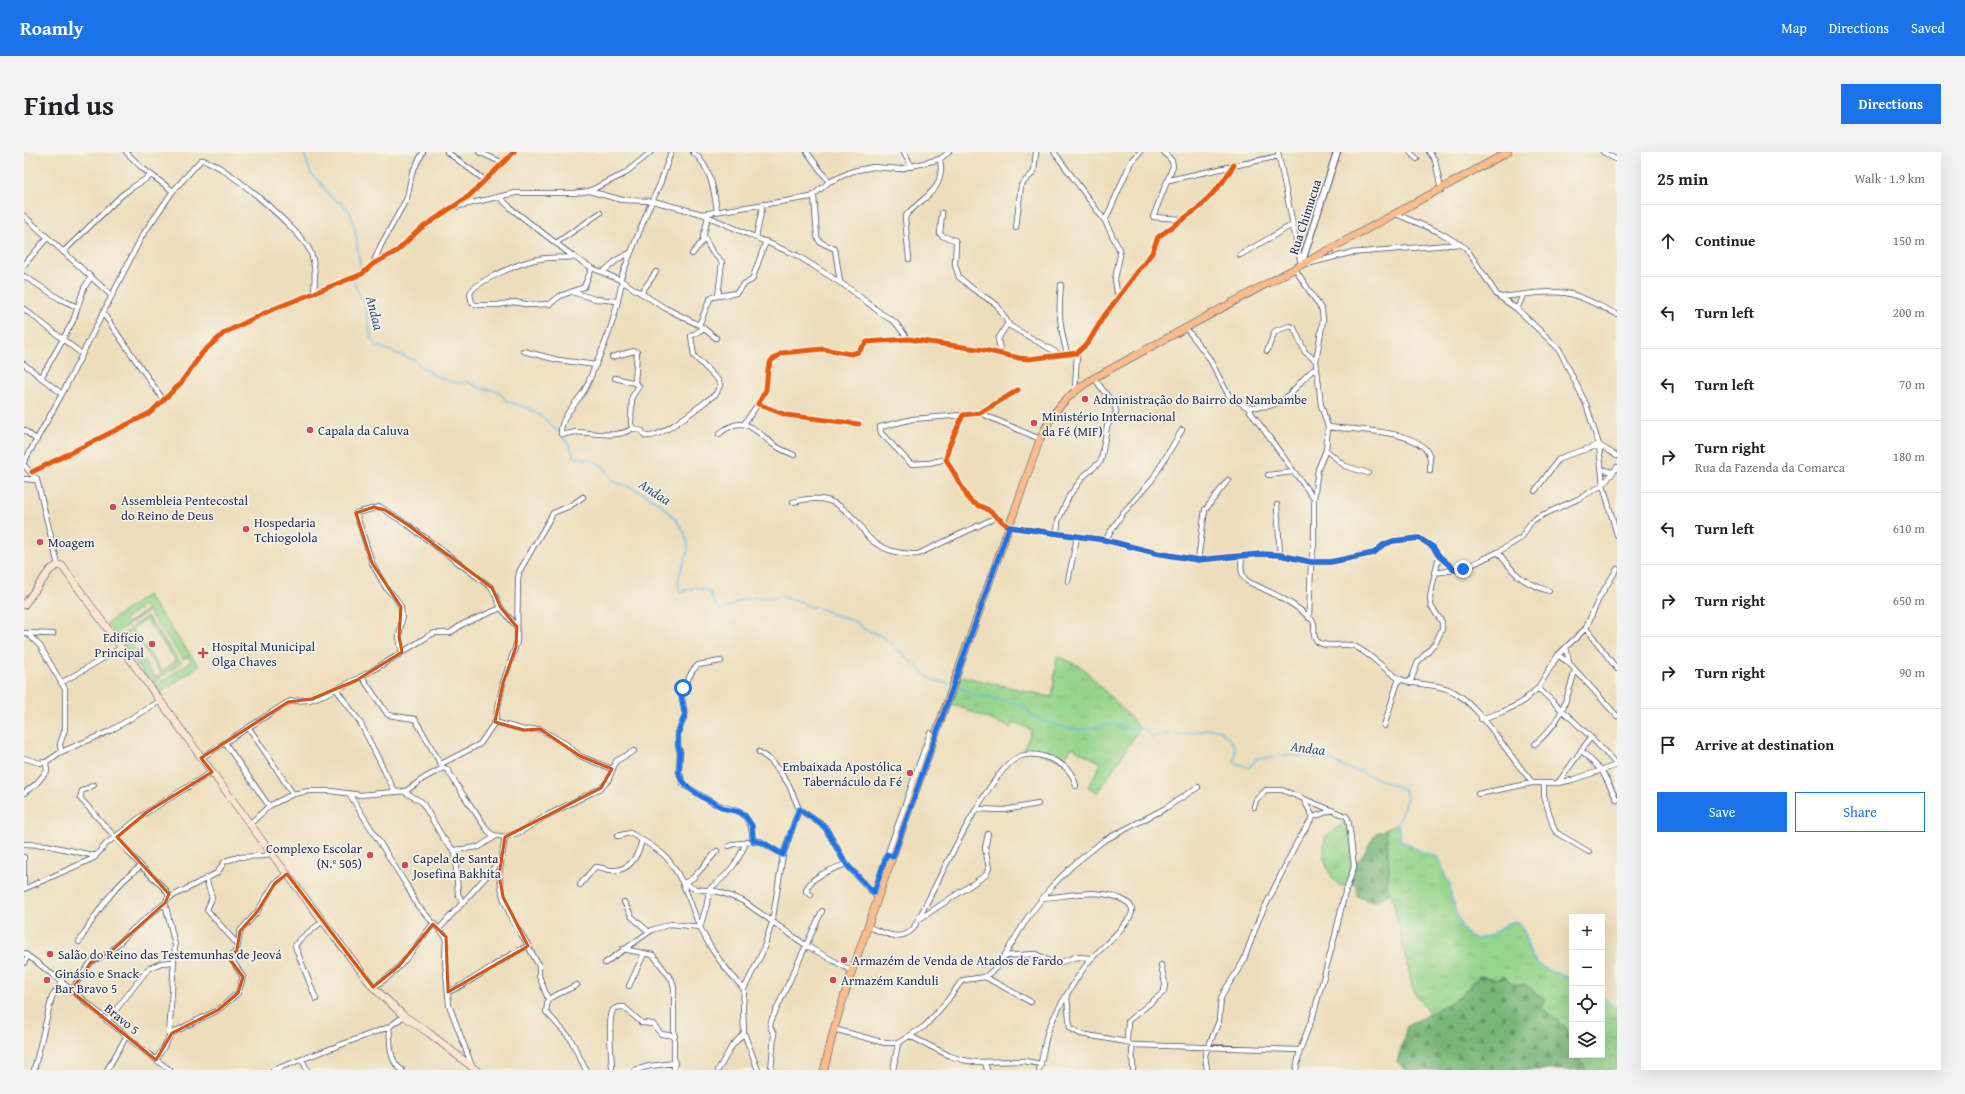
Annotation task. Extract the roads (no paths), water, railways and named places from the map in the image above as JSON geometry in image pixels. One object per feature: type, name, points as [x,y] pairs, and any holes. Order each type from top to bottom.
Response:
[{"type":"main road","points":[[824,1070],[834,1029],[868,926],[888,855],[956,680],[1040,439],[1057,409],[1076,389],[1094,378],[1508,152]]},
{"type":"main road","points":[[24,604],[50,570],[58,565],[64,570],[271,853],[373,987],[404,1016],[474,1069]]},
{"type":"street","points":[[126,152],[173,191]]},
{"type":"street","points":[[373,264],[381,245],[407,198],[412,174],[423,152]]},
{"type":"street","points":[[447,152],[486,181]]},
{"type":"street","points":[[479,152],[503,163]]},
{"type":"street","points":[[32,472],[150,413],[164,402],[180,384],[203,352],[224,334],[271,310],[353,279],[362,274],[373,264],[397,251],[420,229],[449,208],[469,196],[514,152]]},
{"type":"street","points":[[449,208],[515,193],[574,193],[589,191],[624,174],[651,152]]},
{"type":"street","points":[[633,428],[627,432],[609,434],[574,432],[561,434],[569,412],[583,392],[610,331],[618,301],[621,280],[630,253],[653,201],[671,152]]},
{"type":"street","points":[[693,152],[700,159],[711,179],[718,211]]},
{"type":"street","points":[[807,152],[829,182]]},
{"type":"street","points":[[904,152],[912,166]]},
{"type":"street","points":[[702,214],[814,196],[829,182],[867,167],[900,169],[940,158],[949,152]]},
{"type":"street","points":[[1016,228],[1021,185],[1034,172],[1036,152]]},
{"type":"street","points":[[1054,152],[1105,221],[1120,255],[1115,278],[1118,299]]},
{"type":"street","points":[[1105,221],[1132,162],[1140,152]]},
{"type":"street","points":[[1164,152],[1172,161],[1173,166],[1169,180],[1164,186],[1153,217],[1182,219]]},
{"type":"street","name":"Rua Chimucua","points":[[1298,267],[1337,152]]},
{"type":"street","points":[[1410,152],[1417,158]]},
{"type":"street","points":[[1429,152],[1435,160],[1440,190]]},
{"type":"street","points":[[1603,152],[1617,160]]},
{"type":"street","points":[[1169,180],[1234,166],[1278,154],[1292,224],[1298,267],[1322,310],[1323,320],[1316,361],[1321,405],[1328,427],[1326,450],[1318,469],[1314,499],[1314,544],[1311,562],[1309,618]]},
{"type":"street","points":[[909,259],[905,218],[907,214],[935,188],[941,178],[940,158]]},
{"type":"street","points":[[24,462],[62,394],[142,236],[173,191],[201,160],[206,160],[223,171],[274,209],[304,240],[310,251],[315,269],[314,294]]},
{"type":"street","points":[[744,424],[766,390],[768,369],[772,362],[782,352],[824,348],[851,354],[858,352],[867,342],[908,339],[1030,358],[1077,353],[1088,343],[1104,316],[1152,253],[1158,237],[1200,207],[1222,183],[1234,166]]},
{"type":"street","points":[[63,252],[122,195],[133,186],[152,175]]},
{"type":"street","points":[[589,191],[622,200],[653,201],[702,214],[766,241],[798,256],[840,282],[895,322],[908,339]]},
{"type":"street","points":[[814,196],[817,238],[820,242],[834,249],[840,282]]},
{"type":"street","points":[[499,197],[513,210],[574,257],[592,268],[621,280],[701,327],[716,338]]},
{"type":"street","points":[[756,237],[763,204]]},
{"type":"street","points":[[556,243],[600,213]]},
{"type":"street","points":[[942,213],[940,234],[945,238],[955,240],[957,245],[954,265],[957,273],[973,289],[998,305],[1008,323],[1015,330],[1064,355]]},
{"type":"street","points":[[1396,214],[1440,232],[1461,244],[1476,262],[1497,295],[1517,309],[1560,349],[1586,404],[1599,445],[1603,485],[1617,535]]},
{"type":"street","points":[[24,216],[112,296]]},
{"type":"street","points":[[692,254],[698,248],[708,217]]},
{"type":"street","points":[[1240,256],[1292,224]]},
{"type":"street","points":[[703,235],[712,252],[722,262],[718,296]]},
{"type":"street","points":[[24,266],[48,238]]},
{"type":"street","points":[[633,428],[642,431],[647,437],[662,432],[718,391],[718,380],[693,353],[691,336],[701,327],[710,299],[736,293],[744,284],[752,280],[766,241]]},
{"type":"street","points":[[1298,267],[1350,253],[1461,244]]},
{"type":"street","points":[[603,272],[618,259],[630,253]]},
{"type":"street","points":[[574,257],[536,260],[524,263],[490,278],[471,291],[470,294],[472,303],[475,305],[498,305],[514,302],[538,305],[550,304],[560,296],[584,287],[592,268]]},
{"type":"street","points":[[641,293],[656,272]]},
{"type":"street","points":[[24,276],[60,299],[77,307]]},
{"type":"street","points":[[41,378],[73,322],[84,288],[91,278]]},
{"type":"street","points":[[1061,285],[1059,326],[1064,355]]},
{"type":"street","points":[[572,292],[595,299],[618,301]]},
{"type":"street","points":[[1501,297],[1550,292],[1565,293],[1580,297],[1617,314]]},
{"type":"street","points":[[1517,309],[1523,295]]},
{"type":"street","points":[[24,309],[82,354]]},
{"type":"street","points":[[103,313],[164,402]]},
{"type":"street","points":[[1001,354],[998,339],[1008,323]]},
{"type":"street","points":[[1267,351],[1275,331],[1290,326],[1294,328],[1305,352],[1316,361]]},
{"type":"street","points":[[1186,328],[1209,358],[1229,396],[1247,407],[1314,499]]},
{"type":"street","points":[[522,351],[558,360],[596,365]]},
{"type":"street","points":[[612,357],[634,351],[637,352],[635,383]]},
{"type":"street","points":[[1076,389],[1077,353]]},
{"type":"street","points":[[24,364],[62,394]]},
{"type":"street","points":[[1247,407],[1272,405],[1279,401],[1317,367]]},
{"type":"street","points":[[614,378],[635,383],[639,386],[632,397],[631,424],[633,428]]},
{"type":"street","points":[[1058,533],[1058,521],[1069,496],[1084,476],[1101,461],[1107,426],[1116,412],[1115,406],[1094,378]]},
{"type":"street","points":[[946,459],[929,463],[910,464],[906,462],[881,433],[880,427],[913,419],[980,413],[1018,390]]},
{"type":"street","points":[[758,404],[786,415],[859,424]]},
{"type":"street","points":[[980,413],[1040,439]]},
{"type":"street","points":[[963,415],[949,446],[946,459],[968,498],[997,517],[1009,527],[1105,540],[1156,553],[1198,560],[1261,554],[1280,555],[1311,562],[1341,561],[1353,556],[1374,553],[1383,545],[1393,541],[1419,538],[1433,547],[1439,556],[1455,570]]},
{"type":"street","points":[[719,434],[730,425],[744,424],[754,428],[775,445],[794,455]]},
{"type":"street","points":[[1328,427],[1405,436],[1422,446],[1429,454],[1430,471]]},
{"type":"street","points":[[24,430],[37,440]]},
{"type":"street","points":[[1105,540],[1123,513],[1152,480],[1182,430]]},
{"type":"street","points":[[1535,491],[1558,460],[1565,456],[1599,445],[1617,456]]},
{"type":"street","points":[[1326,450],[1345,466],[1368,473]]},
{"type":"street","points":[[24,466],[32,472],[37,480],[58,565]]},
{"type":"street","points":[[1434,573],[1463,569],[1498,552],[1520,538],[1531,522],[1538,516],[1578,499],[1603,485],[1617,467]]},
{"type":"street","points":[[1601,469],[1612,472]]},
{"type":"street","points":[[1268,474],[1293,472]]},
{"type":"street","points":[[24,479],[37,480]]},
{"type":"street","points":[[1198,560],[1205,510],[1228,480]]},
{"type":"street","points":[[250,824],[269,806],[293,794],[309,791],[331,791],[350,795],[408,790],[442,766],[480,744],[495,722],[503,683],[516,647],[518,580],[525,560],[540,539],[553,513],[570,506],[583,497]]},
{"type":"street","points":[[793,502],[817,497],[830,501],[847,511],[869,538],[891,551],[904,555],[918,554],[997,517]]},
{"type":"street","points":[[1277,505],[1280,555]]},
{"type":"street","points":[[402,652],[399,637],[402,618],[401,607],[395,597],[386,588],[372,563],[356,513],[374,508],[380,507],[385,510],[492,588],[502,608],[517,627]]},
{"type":"street","points":[[1068,581],[1076,537]]},
{"type":"street","points":[[1498,552],[1517,576],[1549,591]]},
{"type":"street","points":[[1242,556],[1241,573],[1247,582],[1287,600],[1313,621],[1314,636],[1317,641],[1322,644],[1352,646],[1399,678],[1410,683],[1454,692],[1472,707],[1520,768],[1528,774],[1532,783]]},
{"type":"street","points":[[1410,683],[1418,662],[1436,642],[1442,629],[1442,622],[1431,606],[1430,597],[1434,573],[1439,556]]},
{"type":"street","points":[[1481,719],[1502,712],[1521,703],[1538,688],[1558,655],[1586,628],[1599,598],[1617,569]]},
{"type":"street","points":[[201,758],[288,702],[312,699],[362,677],[430,635],[435,633],[450,633],[463,624],[502,608]]},
{"type":"street","points":[[1586,628],[1617,669]]},
{"type":"street","points":[[26,634],[53,634]]},
{"type":"street","points":[[26,634],[40,646],[65,689],[65,729],[60,744],[61,752]]},
{"type":"street","points":[[1566,647],[1568,663]]},
{"type":"street","points":[[61,683],[121,648]]},
{"type":"street","points":[[1558,655],[1568,663],[1617,716]]},
{"type":"street","points":[[721,661],[698,665],[681,692],[685,715],[678,733],[678,745],[680,752],[679,772],[683,784],[689,788],[714,803],[740,812],[745,816],[752,826],[753,841]]},
{"type":"street","points":[[1535,744],[1546,733],[1563,711],[1575,671]]},
{"type":"street","points":[[362,677],[388,715],[415,719],[442,766],[447,769],[488,831],[496,836],[505,837],[520,832],[546,816],[601,788],[608,780],[616,761],[634,751]]},
{"type":"street","points":[[1384,726],[1399,678]]},
{"type":"street","points":[[336,688],[360,722],[395,792]]},
{"type":"street","points":[[1478,794],[1532,783],[1558,783],[1602,771],[1617,765],[1591,737],[1538,688]]},
{"type":"street","points":[[24,758],[40,763],[46,762],[61,752],[110,731],[160,701]]},
{"type":"street","points":[[495,722],[524,730],[540,729],[566,744],[580,756],[612,769]]},
{"type":"street","points":[[249,728],[293,794]]},
{"type":"street","points":[[897,835],[930,733]]},
{"type":"street","points":[[1558,783],[1591,737]]},
{"type":"street","points":[[225,743],[269,806]]},
{"type":"street","points":[[1581,750],[1602,771],[1617,800]]},
{"type":"street","points":[[759,752],[770,760],[780,772],[789,785],[799,809],[825,827],[846,864],[876,895]]},
{"type":"street","points":[[868,926],[891,935],[899,936],[908,934],[918,920],[924,906],[977,809],[995,780],[1006,768],[1021,756],[1031,754],[1045,756],[1056,762],[1068,769],[1074,776],[1076,786]]},
{"type":"street","points":[[24,793],[36,784],[47,771],[46,762]]},
{"type":"street","points":[[24,857],[24,888],[69,870],[96,856],[106,844],[147,812],[212,772]]},
{"type":"street","points":[[1544,783],[1544,796],[1554,829],[1557,833],[1589,852]]},
{"type":"street","points":[[94,786],[82,791],[80,798],[141,866],[165,889],[169,896],[166,901],[175,945],[169,1036]]},
{"type":"street","points":[[834,1029],[885,1043],[898,1043],[910,1036],[925,1026],[947,1001],[960,983],[964,980],[985,977],[998,966],[1028,917],[1060,877],[1104,841],[1164,809],[1198,787]]},
{"type":"street","points":[[1254,807],[1262,792],[1270,789],[1282,790],[1304,800],[1319,804],[1348,819],[1354,863],[1313,1016],[1300,1050],[1296,1070]]},
{"type":"street","points":[[403,791],[422,802],[443,838],[454,850],[456,856],[459,898],[464,903]]},
{"type":"street","points":[[350,795],[403,879],[416,905],[446,937],[448,992],[453,1019],[474,1069]]},
{"type":"street","points":[[1304,800],[1313,817]]},
{"type":"street","points":[[977,809],[1004,810],[1038,804]]},
{"type":"street","points":[[758,1070],[748,1048],[744,1033],[744,989],[762,953],[772,923],[783,855],[799,809]]},
{"type":"street","points":[[1207,1070],[1205,1055],[1219,1021],[1221,998],[1243,962],[1269,899],[1297,842],[1313,817],[1330,811]]},
{"type":"street","points":[[617,836],[630,833],[658,850],[667,858],[684,883],[700,927],[717,960],[744,989]]},
{"type":"street","points":[[918,920],[986,875],[989,868],[985,848],[988,834]]},
{"type":"street","points":[[454,850],[479,847],[496,836]]},
{"type":"street","points":[[505,837],[499,875],[503,897],[512,920],[539,966],[539,976],[548,999],[546,1012],[570,1038],[586,1070]]},
{"type":"street","points":[[580,885],[596,867],[613,870],[624,868],[636,857],[642,840]]},
{"type":"street","points":[[729,846],[753,841],[762,842],[783,855]]},
{"type":"street","points":[[700,927],[707,904],[709,889],[733,869],[741,857],[746,842]]},
{"type":"street","points":[[24,844],[46,845],[96,856]]},
{"type":"street","points":[[684,883],[693,878],[717,852]]},
{"type":"street","points":[[71,991],[92,962],[109,953],[133,929],[166,901],[217,873],[225,861],[239,857],[267,856],[271,853]]},
{"type":"street","points":[[439,929],[464,903],[501,860]]},
{"type":"street","points":[[811,896],[806,891],[807,884],[813,879],[846,864]]},
{"type":"street","points":[[79,942],[94,916],[119,883],[141,866]]},
{"type":"street","points":[[156,1060],[169,1036],[176,1030],[218,1010],[238,993],[242,977],[230,960],[231,955],[237,950],[240,931],[258,912],[275,883],[287,874]]},
{"type":"street","points":[[206,878],[212,898],[207,910],[238,945]]},
{"type":"street","points":[[684,883],[696,889],[709,889],[743,901],[772,923],[807,946],[852,971]]},
{"type":"street","points":[[1039,1070],[1049,1031],[1067,996],[1092,958],[1109,943],[1133,912],[1130,904],[1106,893],[1043,898]]},
{"type":"street","points":[[624,902],[632,917],[648,931]]},
{"type":"street","points":[[771,1070],[774,1035],[770,1026],[771,1021],[795,966],[807,946],[822,911]]},
{"type":"street","points":[[316,999],[295,946],[299,940],[323,921]]},
{"type":"street","points":[[373,987],[382,983],[399,966],[433,924]]},
{"type":"street","points":[[605,963],[623,949],[639,940],[648,931],[671,924],[700,927]]},
{"type":"street","points":[[448,992],[461,986],[512,953],[528,946]]},
{"type":"street","points":[[623,949],[655,956],[673,983],[675,1036],[674,1070]]},
{"type":"street","points":[[24,963],[26,954]]},
{"type":"street","name":"Bravo 5","points":[[26,954],[62,981],[71,991],[126,1037],[170,1070]]},
{"type":"street","points":[[629,986],[644,954]]},
{"type":"street","points":[[1005,956],[1036,954],[1055,964],[1076,957],[1092,958]]},
{"type":"street","points":[[107,1021],[148,969],[161,963],[173,962]]},
{"type":"street","points":[[1126,1042],[1128,1021],[1164,992],[1165,983],[1161,965]]},
{"type":"street","points":[[985,977],[1031,1002]]},
{"type":"street","points":[[34,1070],[52,997],[62,981]]},
{"type":"street","points":[[548,999],[577,985]]},
{"type":"street","points":[[1067,996],[1070,1028],[1074,1032],[1126,1042],[1132,1046],[1300,1050]]},
{"type":"street","points":[[612,1070],[610,1024],[612,1011],[615,1008],[624,1007],[642,1023],[653,1024],[661,1034],[675,1036]]},
{"type":"street","points":[[273,1070],[389,1027],[404,1016]]},
{"type":"street","points":[[389,1027],[392,1058],[396,1066],[402,1070]]},
{"type":"street","points":[[718,1070],[732,1046],[744,1033]]},
{"type":"street","points":[[910,1036],[950,1056],[963,1060],[985,1062],[1024,1061],[1041,1064]]},
{"type":"street","points":[[107,1070],[126,1037]]},
{"type":"street","points":[[893,1070],[898,1043]]},
{"type":"street","points":[[1132,1046],[1133,1070]]},
{"type":"street","points":[[302,1060],[307,1070]]},
{"type":"street","points":[[985,1062],[987,1070]]},
{"type":"street","points":[[635,1070],[674,1063]]},
{"type":"waterway","name":"Andaa","points":[[301,152],[304,154],[311,174],[321,183],[328,194],[336,201],[342,203],[351,213],[355,229],[360,266],[355,275]]},
{"type":"waterway","name":"Andaa","points":[[354,281],[364,302],[371,337],[377,346],[416,361],[423,368],[437,377],[457,383],[468,382],[480,388],[498,391],[507,401],[530,409],[545,419],[559,433]]},
{"type":"waterway","name":"Andaa","points":[[562,436],[570,446],[574,457],[595,461],[606,470],[612,481],[634,489],[657,502],[666,509],[681,526],[688,545],[687,554],[678,582],[680,592],[696,587],[710,592],[715,606],[719,609],[724,609],[742,600],[756,597],[783,597],[800,601],[807,606],[819,608],[856,622],[864,629],[884,637],[932,680],[950,684]]},
{"type":"waterway","name":"Andaa","points":[[960,687],[979,696],[1021,704],[1036,719],[1067,728],[1080,730],[1115,723],[1129,729],[1144,729],[1152,737],[1172,733],[1183,735],[1208,729],[1219,729],[1234,744],[1234,762],[1249,768],[1257,758],[1269,758],[1284,755],[1328,759],[1347,768],[1361,772],[1405,790],[1407,797],[1398,824],[1401,841],[1420,851],[1436,856],[1440,861],[1446,878],[1450,883],[1451,897],[1462,928],[1469,936],[1477,939],[1491,935],[1507,923],[1518,923],[1524,931],[1534,960],[1539,965],[1551,972],[1569,978]]},
{"type":"waterway","name":"Andaa","points":[[1605,999],[1617,1007]]},
{"type":"place","name":"Administração do Bairro do Nambambe","points":[[1085,399]]},
{"type":"place","name":"Ministério Internacional da Fé (MIF)","points":[[1034,423]]},
{"type":"place","name":"Capala da Caluva","points":[[310,430]]},
{"type":"place","name":"Assembleia Pentecostal do Reino de Deus","points":[[113,507]]},
{"type":"place","name":"Hospedaria Tchiogolola","points":[[246,529]]},
{"type":"place","name":"Moagem","points":[[40,542]]},
{"type":"place","name":"Edifício Principal","points":[[152,644]]},
{"type":"place","name":"Hospital Municipal Olga Chaves","points":[[203,653]]},
{"type":"place","name":"Embaixada Apostólica Tabernáculo da Fé","points":[[910,773]]},
{"type":"place","name":"Complexo Escolar (N.º 505)","points":[[370,855]]},
{"type":"place","name":"Capela de Santa Josefina Bakhita","points":[[405,865]]},
{"type":"place","name":"Salão do Reino das Testemunhas de Jeová","points":[[50,954]]},
{"type":"place","name":"Armazém de Venda de Atados de Fardo","points":[[844,960]]},
{"type":"place","name":"Ginásio e Snack Bar Bravo 5","points":[[47,980]]},
{"type":"place","name":"Armazém Kanduli","points":[[833,980]]}]
